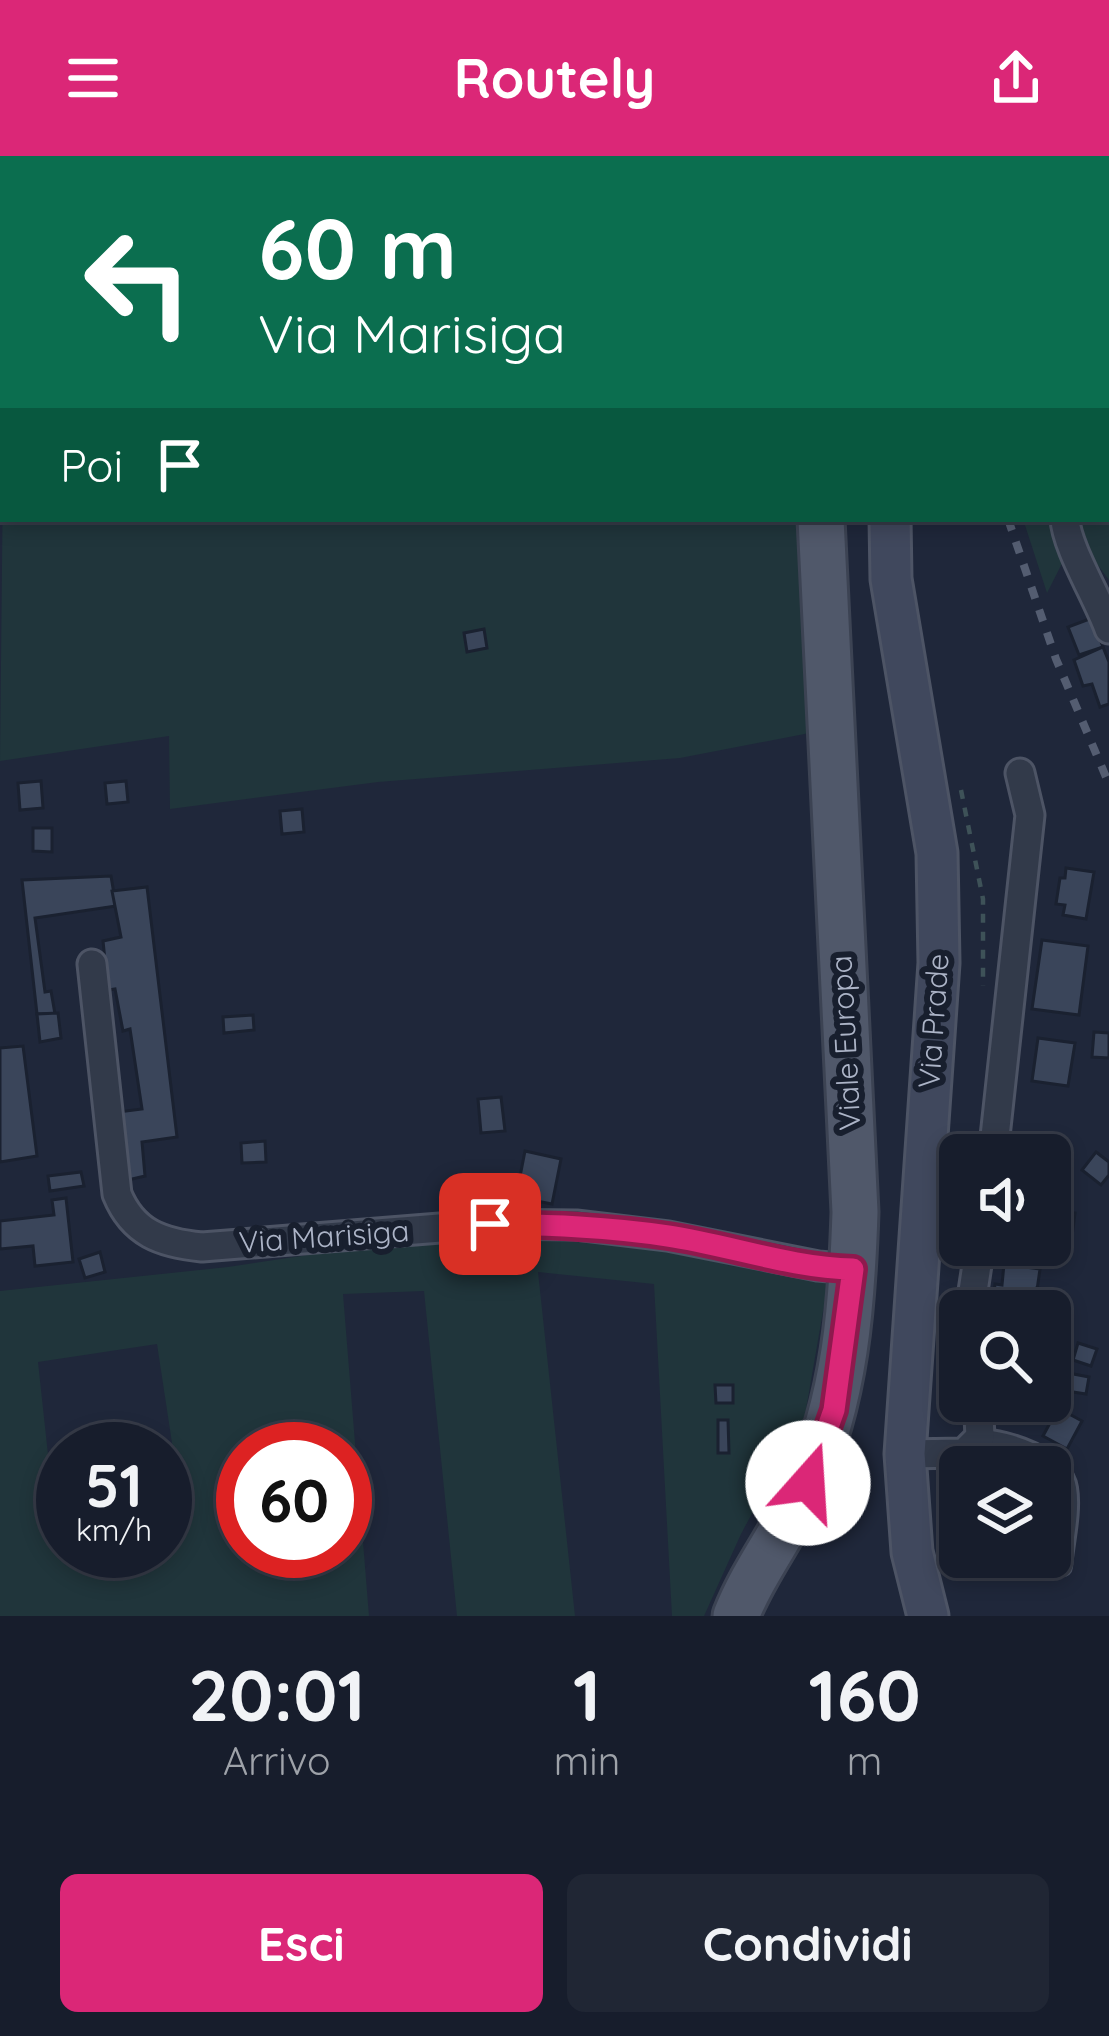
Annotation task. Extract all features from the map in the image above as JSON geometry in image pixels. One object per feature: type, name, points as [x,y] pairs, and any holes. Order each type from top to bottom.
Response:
[{"type":"main road","name":"Viale Europa","points":[[736,1616],[753,1576],[772,1553],[808,1483],[834,1410],[853,1269],[855,1212],[821,522]]},
{"type":"main road","name":"Via Prade","points":[[890,522],[890,579],[937,853],[939,930],[905,1454],[921,1610]]},
{"type":"main road","name":"Viale Europa","points":[[765,1616],[772,1553]]},
{"type":"street","points":[[1065,522],[1068,541],[1109,629]]},
{"type":"street","points":[[995,1134],[1030,815],[1020,773]]},
{"type":"street","name":"Via Marisiga","points":[[92,964],[117,1194],[126,1216],[144,1233],[174,1244],[202,1247],[490,1224],[576,1226],[668,1236],[853,1269]]},
{"type":"street","points":[[905,1454],[964,1453],[980,1437],[979,1422]]},
{"type":"lane","points":[[980,1437],[1015,1446]]},
{"type":"green space","points":[[2,522],[812,522],[820,731],[680,758],[378,782],[170,809],[169,736],[0,761]]},
{"type":"green space","points":[[1024,522],[1109,522],[1109,580],[1076,536],[1047,593]]},
{"type":"green space","points":[[588,1232],[732,1266],[829,1277],[805,1415],[741,1534],[704,1616],[672,1616],[654,1284],[538,1272],[575,1616],[457,1616],[424,1291],[343,1294],[353,1422],[216,1422],[216,1578],[366,1578],[369,1616],[0,1616],[0,1291],[228,1267],[409,1240]]},
{"type":"building","points":[[1092,618],[1103,647],[1079,655],[1068,627]]},
{"type":"building","points":[[484,629],[487,648],[467,652],[464,633]]},
{"type":"building","points":[[1103,647],[1109,662],[1109,704],[1100,707],[1092,684],[1083,686],[1074,660]]},
{"type":"building","points":[[41,781],[43,808],[20,810],[18,783]]},
{"type":"building","points":[[126,781],[128,802],[107,804],[105,783]]},
{"type":"building","points":[[302,809],[304,832],[282,834],[280,811]]},
{"type":"building","points":[[33,828],[52,828],[52,852],[33,851]]},
{"type":"building","points":[[1066,868],[1094,872],[1086,919],[1063,915],[1065,905],[1056,904]]},
{"type":"building","points":[[111,876],[116,906],[35,918],[45,992],[51,991],[55,1014],[37,1014],[22,880]]},
{"type":"building","points":[[147,887],[177,1137],[142,1142],[145,1176],[128,1180],[118,1112],[142,1109],[130,1029],[123,1031],[115,989],[108,990],[103,941],[121,937],[112,891]]},
{"type":"building","points":[[1042,940],[1088,946],[1079,1015],[1032,1009]]},
{"type":"building","points":[[58,1013],[61,1038],[40,1042],[37,1014]]},
{"type":"building","points":[[253,1015],[254,1030],[224,1033],[223,1017]]},
{"type":"building","points":[[1094,1032],[1109,1033],[1109,1058],[1092,1057]]},
{"type":"building","points":[[1038,1038],[1075,1043],[1068,1086],[1032,1081]]},
{"type":"building","points":[[23,1046],[37,1156],[0,1162],[0,1048]]},
{"type":"building","points":[[501,1097],[505,1131],[481,1133],[478,1099]]},
{"type":"building","points":[[265,1141],[266,1162],[242,1163],[241,1143]]},
{"type":"building","points":[[525,1151],[561,1159],[552,1204],[516,1197]]},
{"type":"building","points":[[1096,1152],[1109,1162],[1109,1175],[1101,1185],[1082,1170]]},
{"type":"building","points":[[81,1172],[84,1186],[50,1191],[48,1176]]},
{"type":"building","points":[[66,1198],[73,1262],[35,1266],[33,1246],[0,1249],[0,1221],[54,1215],[52,1200]]},
{"type":"building","points":[[100,1252],[105,1272],[85,1278],[79,1259]]},
{"type":"building","points":[[1004,1266],[1040,1269],[1037,1290],[994,1290],[995,1284],[1002,1285]]},
{"type":"building","points":[[1078,1343],[1097,1349],[1091,1366],[1073,1360]]},
{"type":"building","points":[[1071,1374],[1089,1377],[1086,1394],[1071,1392]]},
{"type":"building","points":[[715,1385],[733,1385],[733,1403],[716,1403]]},
{"type":"building","points":[[1071,1415],[1082,1421],[1069,1446],[1043,1436],[1050,1422],[1071,1422]]},
{"type":"building","points":[[718,1420],[728,1420],[729,1453],[718,1453]]},
{"type":"railway","points":[[1009,522],[1056,659],[1109,784]]},
{"type":"route","points":[[490,1224],[576,1226],[668,1236],[853,1269],[834,1410],[808,1483]]}]
